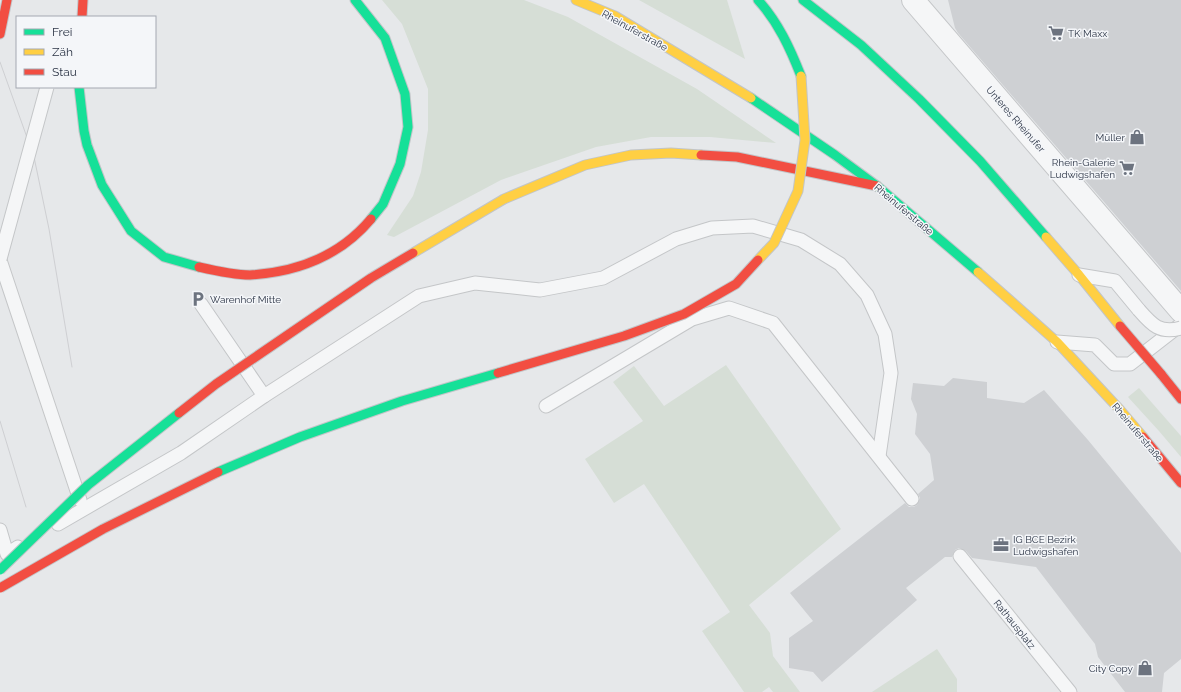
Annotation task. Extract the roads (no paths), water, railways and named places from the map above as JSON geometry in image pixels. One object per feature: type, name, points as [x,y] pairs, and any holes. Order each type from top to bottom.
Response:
[{"type":"main road","points":[[0,34],[8,0]]},
{"type":"main road","points":[[82,16],[83,0]]},
{"type":"main road","points":[[78,88],[84,131],[97,172],[102,185],[131,231],[164,257],[208,269],[249,275],[291,270],[331,254],[363,228],[383,204],[400,164],[408,127],[405,94],[385,38],[356,0]]},
{"type":"main road","name":"Rheinuferstraße","points":[[576,0],[615,16],[748,96],[878,186],[970,265],[1056,342],[1120,410],[1181,483]]},
{"type":"main road","points":[[0,588],[103,528],[209,476],[300,437],[402,401],[624,336],[684,314],[736,284],[774,243],[798,191],[805,140],[801,76],[785,38],[768,10],[758,0]]},
{"type":"main road","points":[[803,0],[861,45],[919,99],[980,161],[1079,275],[1181,398]]},
{"type":"main road","points":[[0,570],[88,485],[216,384],[371,278],[504,199],[585,165],[631,155],[671,153],[737,157],[878,186]]},
{"type":"street","name":"Unteres Rheinufer","points":[[913,0],[1181,311]]},
{"type":"lane","points":[[72,16],[79,0]]},
{"type":"lane","points":[[46,88],[0,260],[83,509]]},
{"type":"lane","points":[[0,530],[7,554],[181,453],[264,396],[419,296],[475,283],[540,290],[603,278],[676,239],[712,228],[753,226],[801,240],[840,264],[867,295],[885,334],[891,373],[878,456]]},
{"type":"lane","points":[[1079,275],[1116,281],[1151,324],[1162,329],[1172,330],[1181,328]]},
{"type":"lane","points":[[201,304],[264,396]]},
{"type":"lane","points":[[546,406],[692,319],[729,308],[773,323],[912,499]]},
{"type":"lane","points":[[1056,342],[1095,345],[1114,364],[1130,364],[1181,324]]},
{"type":"lane","name":"Rathausplatz","points":[[960,556],[1070,692]]},
{"type":"tram line","points":[[0,62],[34,157],[49,229],[72,367]]},
{"type":"tram line","points":[[0,421],[26,507]]},
{"type":"place","name":"TK Maxx","points":[[1056,33]]},
{"type":"place","name":"Müller","points":[[1137,137]]},
{"type":"place","name":"Rhein-Galerie Ludwigshafen","points":[[1127,168]]},
{"type":"place","name":"Warenhof Mitte","points":[[198,299]]},
{"type":"place","name":"IG BCE Bezirk Ludwigshafen","points":[[1001,545]]},
{"type":"place","name":"City Copy","points":[[1145,668]]}]
